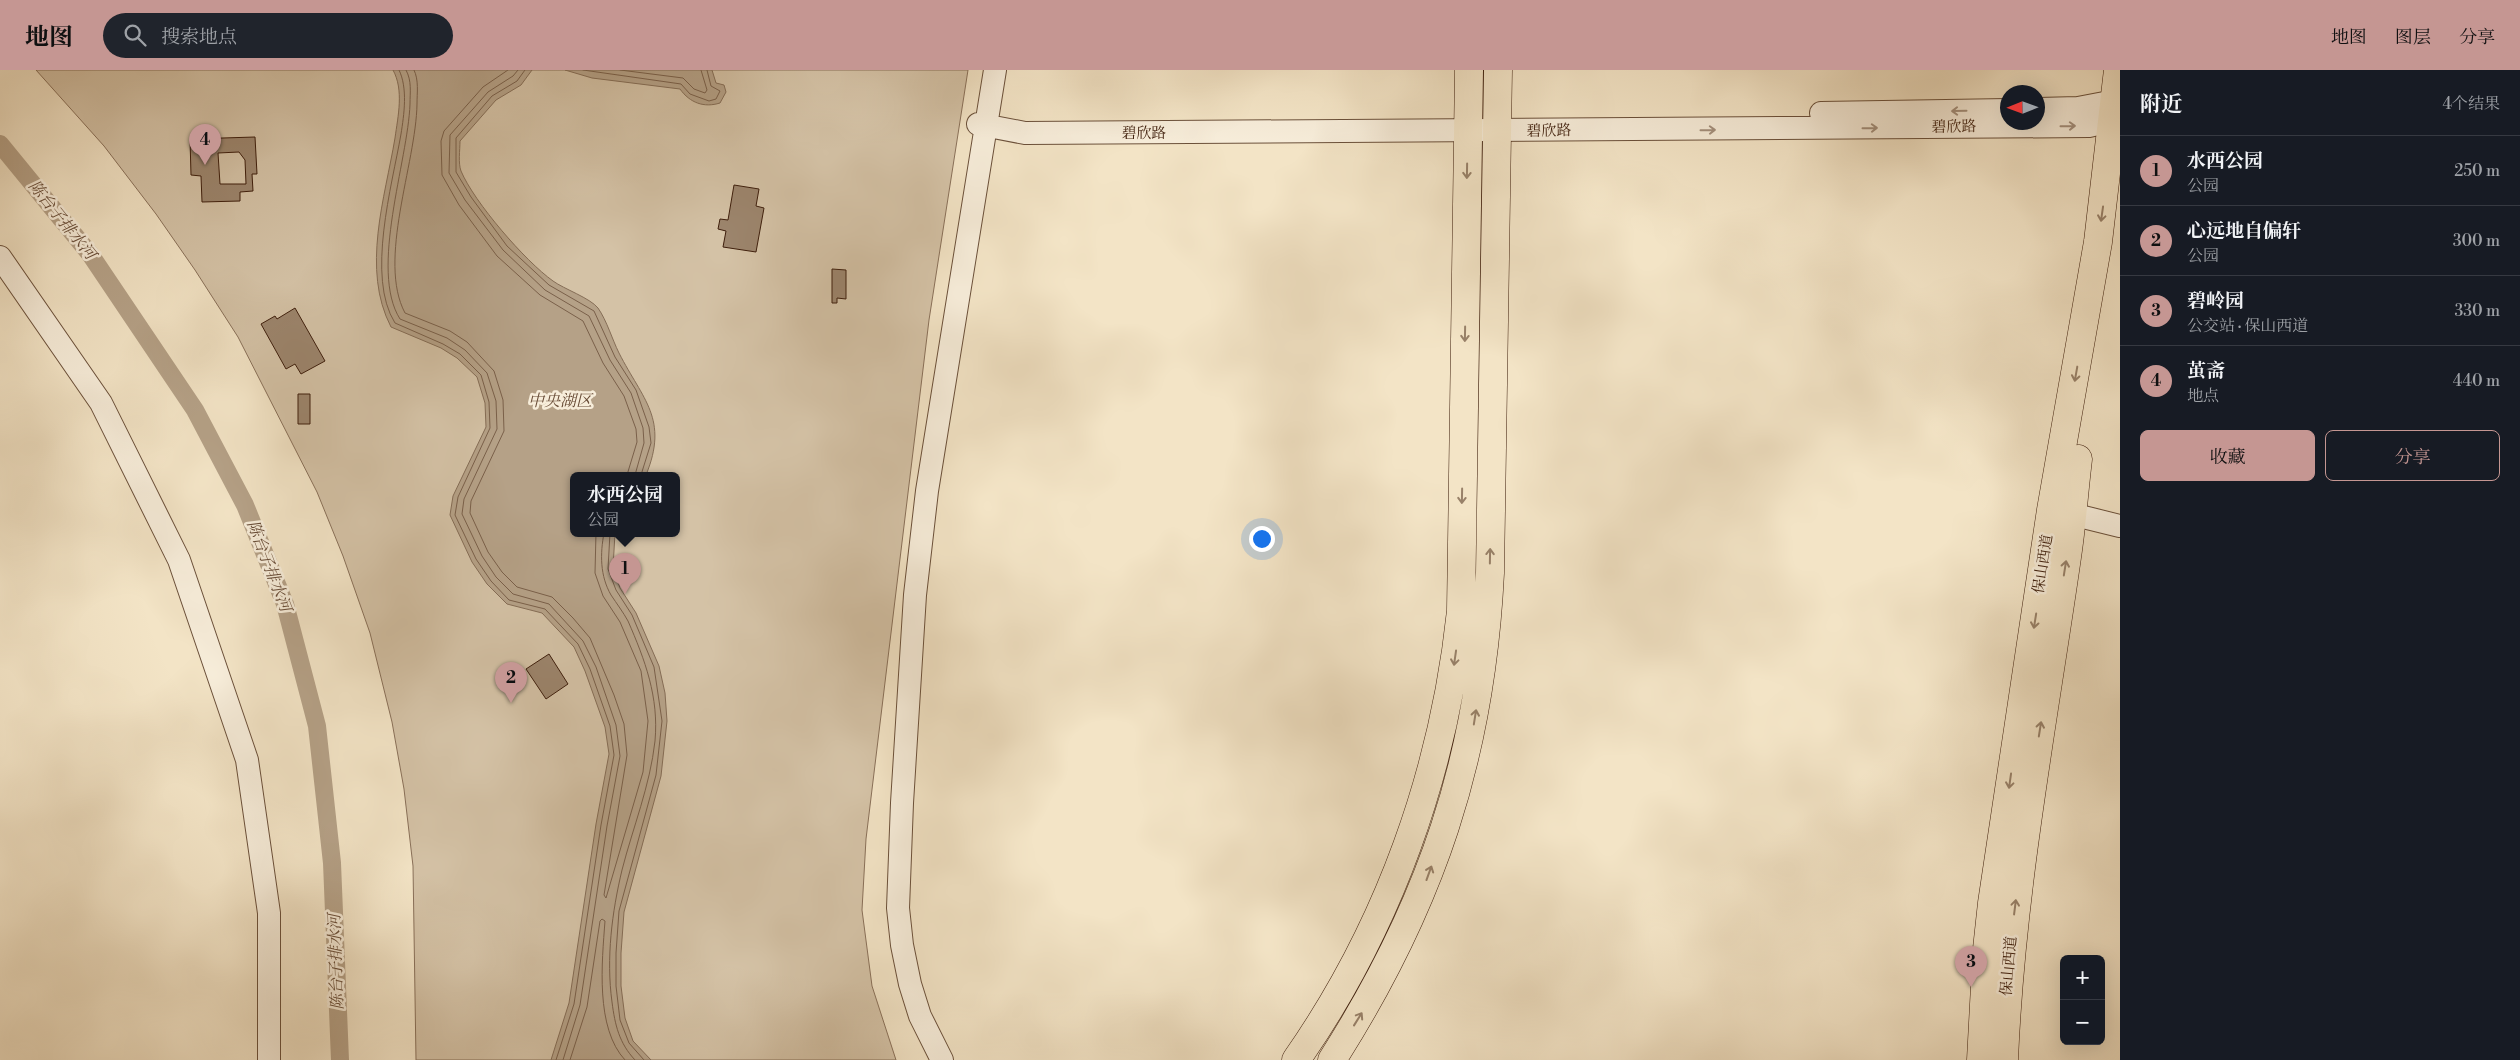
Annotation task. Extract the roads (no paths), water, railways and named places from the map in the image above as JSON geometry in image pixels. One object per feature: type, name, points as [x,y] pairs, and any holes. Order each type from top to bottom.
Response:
[{"type":"main road","points":[[1296,1060],[1339,994],[1382,912],[1415,822],[1431,770],[1456,658],[1460,611],[1469,70]]},
{"type":"main road","points":[[1332,1060],[1390,964],[1425,886],[1446,826],[1473,728],[1487,627],[1490,573],[1498,70]]},
{"type":"main road","name":"保山西道","points":[[2004,1060],[2011,944],[2032,783],[2062,512],[2090,290],[2118,115],[2118,70]]},
{"type":"main road","name":"保山西道","points":[[1981,1060],[1987,949],[1992,903],[2062,512],[2080,448],[2105,316],[2120,220]]},
{"type":"street","points":[[942,1060],[920,1016],[910,984],[902,945],[898,908],[900,846],[916,586],[927,491],[982,121],[987,70]]},
{"type":"street","points":[[931,1060],[920,1039],[903,990],[895,953],[890,911],[892,844],[908,596],[915,526],[955,255],[982,121],[996,70]]},
{"type":"street","points":[[2045,109],[2093,106],[2118,115]]},
{"type":"street","name":"碧欣路","points":[[1498,125],[2000,110]]},
{"type":"street","name":"碧欣路","points":[[982,121],[1025,124],[1402,122],[1468,125],[2089,126],[2118,115]]},
{"type":"street","points":[[0,257],[101,403],[179,560],[247,760],[269,913],[269,1060]]},
{"type":"street","points":[[2062,512],[2120,526]]},
{"type":"water","name":"中央湖区","points":[[393,70],[532,70],[521,85],[496,100],[460,141],[459,160],[461,171],[488,214],[529,260],[553,281],[598,308],[619,353],[644,397],[654,424],[655,439],[647,472],[570,472],[570,537],[615,537],[613,568],[620,588],[636,613],[659,666],[665,693],[667,721],[661,776],[624,912],[621,953],[621,986],[625,1018],[633,1041],[651,1060],[551,1060],[569,1003],[596,824],[609,754],[605,727],[585,671],[574,647],[542,613],[507,604],[487,584],[472,562],[450,515],[453,496],[486,427],[485,403],[477,377],[457,358],[441,348],[391,327],[382,305],[376,258],[381,209],[399,112],[396,78]]},
{"type":"water","points":[[565,70],[712,70],[716,83],[724,85],[726,92],[720,103],[708,105],[693,101],[680,89],[592,78]]},
{"type":"waterway","name":"陈台子排水河","points":[[0,144],[90,254],[195,410],[245,505],[285,604],[317,726],[332,863],[340,1060]]},
{"type":"place","name":"茧斋","points":[[205,165]]},
{"type":"place","name":"水西公园","points":[[625,594]]},
{"type":"place","name":"心远地自偏轩","points":[[511,703]]},
{"type":"place","name":"碧岭园","points":[[1971,987]]}]
